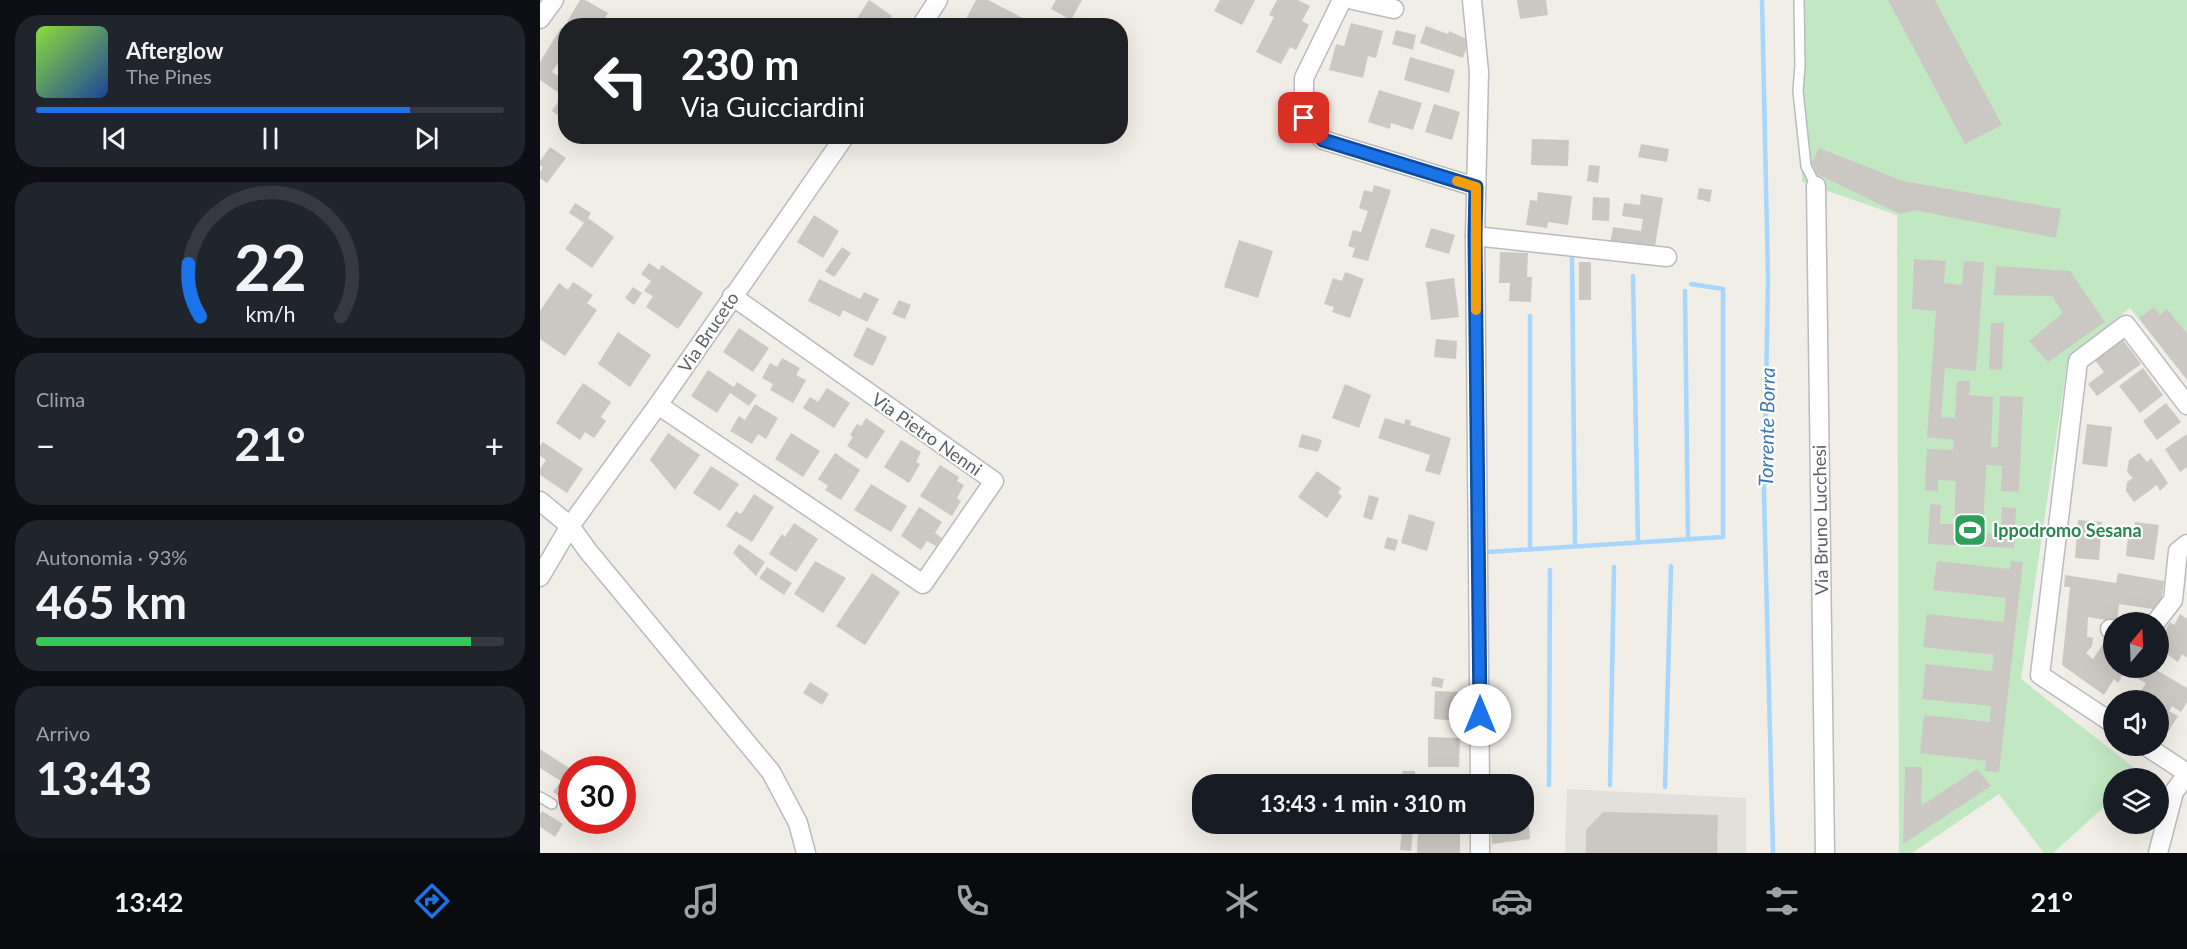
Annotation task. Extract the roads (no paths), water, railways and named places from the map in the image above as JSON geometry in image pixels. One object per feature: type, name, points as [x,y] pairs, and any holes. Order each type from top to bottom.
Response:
[{"type":"street","points":[[540,19],[554,0]]},
{"type":"street","points":[[926,18],[938,0]]},
{"type":"street","points":[[1342,0],[1304,78],[1304,118],[1323,140],[1476,187]]},
{"type":"street","points":[[1353,0],[1394,9]]},
{"type":"street","points":[[1473,0],[1479,72],[1475,236],[1480,774]]},
{"type":"street","name":"Via Bruceto","points":[[540,577],[570,526],[658,405],[839,144]]},
{"type":"street","name":"Via Bruno Lucchesi","points":[[1815,186],[1825,853]]},
{"type":"street","points":[[1475,236],[1667,257]]},
{"type":"street","name":"Via Pietro Nenni","points":[[658,405],[923,584],[994,481],[732,296]]},
{"type":"street","points":[[2103,717],[2040,675],[2078,361],[2126,325],[2187,405]]},
{"type":"street","points":[[540,501],[570,526],[588,551],[771,772],[798,823],[806,853]]},
{"type":"street","points":[[2164,612],[2173,600],[2178,551],[2187,544]]},
{"type":"street","points":[[2158,853],[2174,792],[2187,773],[2161,756]]},
{"type":"street","points":[[1480,834],[1480,853]]},
{"type":"lane","points":[[1799,0],[1798,91],[1806,166],[1815,186]]},
{"type":"lane","points":[[540,797],[552,804]]},
{"type":"waterway","name":"Torrente Borra","points":[[1762,0],[1768,279],[1764,495],[1773,853]]},
{"type":"waterway","points":[[1572,258],[1575,546]]},
{"type":"waterway","points":[[1633,276],[1638,542]]},
{"type":"waterway","points":[[1487,552],[1723,537],[1723,289],[1691,284]]},
{"type":"waterway","points":[[1685,291],[1688,539]]},
{"type":"waterway","points":[[1530,316],[1530,549]]},
{"type":"waterway","points":[[1665,787],[1671,566]]},
{"type":"waterway","points":[[1610,785],[1614,567]]},
{"type":"waterway","points":[[1549,785],[1550,570]]},
{"type":"place","name":"Ippodromo Sesana","points":[[1970,530]]}]
